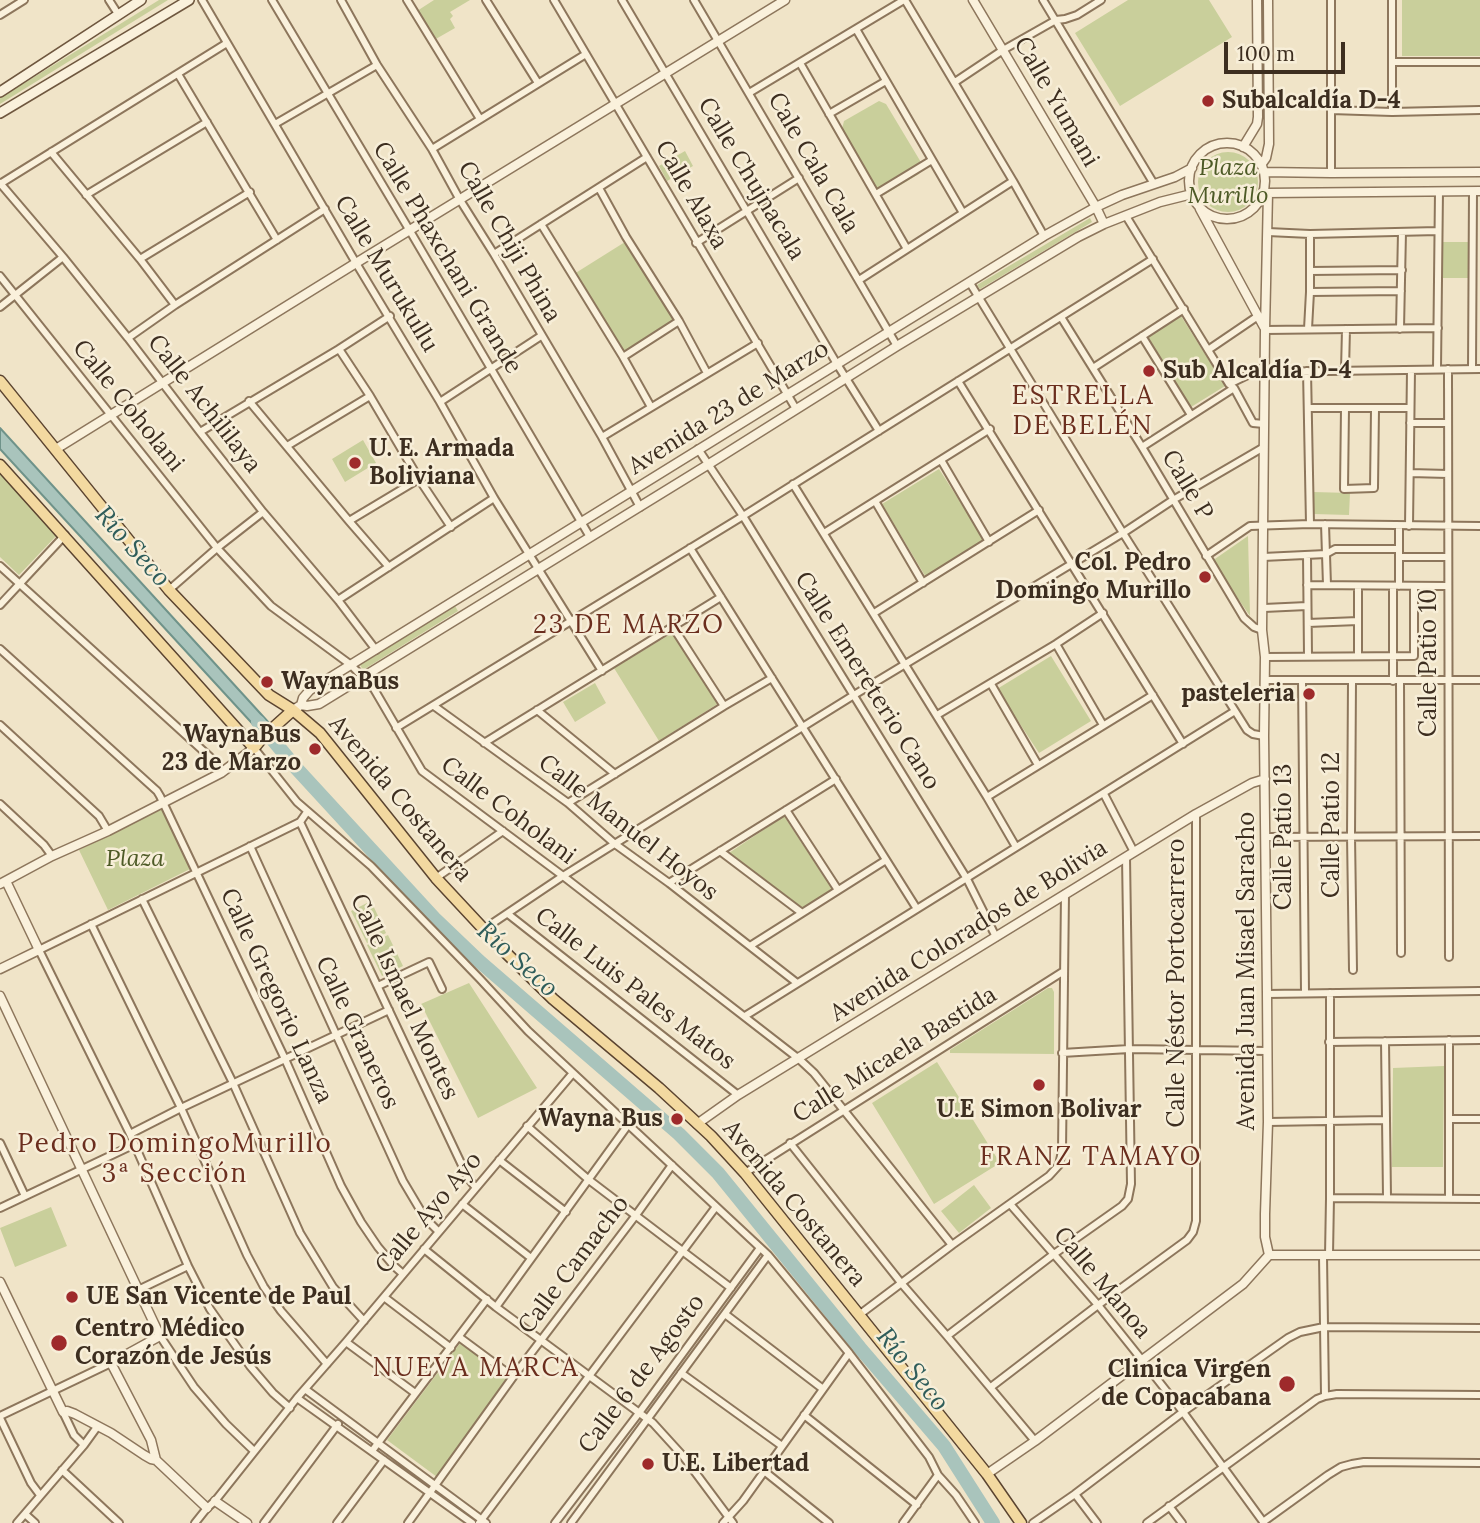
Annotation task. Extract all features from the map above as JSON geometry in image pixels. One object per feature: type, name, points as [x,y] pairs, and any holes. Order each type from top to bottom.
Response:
[{"type":"main road","points":[[0,92],[141,0]]},
{"type":"main road","points":[[0,113],[186,1]]},
{"type":"main road","name":"Avenida Costanera","points":[[0,381],[169,590],[270,695],[297,707],[436,878],[484,929],[553,999],[660,1088],[745,1172],[987,1474],[1021,1523]]},
{"type":"main road","points":[[0,465],[254,748],[262,737],[297,707]]},
{"type":"street","points":[[0,15],[24,0]]},
{"type":"street","points":[[109,0],[118,14]]},
{"type":"street","name":"Calle Murukullu","points":[[202,0],[440,401],[494,498],[602,670]]},
{"type":"street","name":"Calle Phaxchani Grande","points":[[272,0],[590,537]]},
{"type":"street","name":"Calle Chiji Phina","points":[[341,0],[377,65],[432,149],[602,437],[640,507]]},
{"type":"street","points":[[485,0],[538,83]]},
{"type":"street","name":"Calle Alaxa","points":[[554,0],[796,409]]},
{"type":"street","name":"Calle Chujnacala","points":[[622,0],[837,364],[879,430]]},
{"type":"street","name":"Cale Cala Cala","points":[[694,0],[897,346]]},
{"type":"street","points":[[56,449],[785,0]]},
{"type":"street","points":[[749,93],[904,0],[1044,236]]},
{"type":"street","name":"Calle Yumani","points":[[974,0],[1104,224]]},
{"type":"street","points":[[1043,0],[1154,184]]},
{"type":"street","points":[[955,82],[1003,50],[1056,20],[1077,15],[1101,0]]},
{"type":"street","points":[[1243,147],[1257,124],[1258,117],[1257,0]]},
{"type":"street","points":[[1262,168],[1269,144],[1268,0]]},
{"type":"street","points":[[1331,0],[1331,173]]},
{"type":"street","points":[[1392,0],[1392,112]]},
{"type":"street","points":[[409,1],[481,119]]},
{"type":"street","points":[[856,29],[963,213]]},
{"type":"street","points":[[0,183],[228,43]]},
{"type":"street","points":[[432,149],[586,54]]},
{"type":"street","points":[[1393,62],[1480,62]]},
{"type":"street","points":[[800,63],[907,249]]},
{"type":"street","points":[[275,124],[377,65]]},
{"type":"street","points":[[178,74],[277,240]]},
{"type":"street","points":[[829,114],[886,81]]},
{"type":"street","points":[[1331,110],[1480,110]]},
{"type":"street","points":[[86,195],[207,122]]},
{"type":"street","points":[[1227,144],[1243,147],[1254,154],[1262,168],[1266,192],[1252,209],[1242,216],[1222,219],[1214,216],[1203,211],[1192,194],[1192,169],[1201,155],[1214,146],[1227,144]]},
{"type":"street","points":[[51,152],[175,305]]},
{"type":"street","points":[[494,254],[647,157]]},
{"type":"street","points":[[876,194],[932,160]]},
{"type":"street","points":[[1262,168],[1331,173],[1480,172]]},
{"type":"street","name":"Avenida 23 de Marzo","points":[[297,707],[310,690],[1044,236],[1096,207],[1192,169]]},
{"type":"street","points":[[696,243],[799,178]]},
{"type":"street","points":[[859,279],[1013,181]]},
{"type":"street","name":"Calle Achililaya","points":[[0,183],[63,257],[263,512],[338,600],[376,650]]},
{"type":"street","points":[[599,188],[626,237],[680,321],[707,373]]},
{"type":"street","points":[[1437,369],[1439,191]]},
{"type":"street","points":[[1142,447],[1254,372],[1476,369],[1476,191],[1266,192]]},
{"type":"street","points":[[140,259],[250,192]]},
{"type":"street","name":"Avenida Juan Misael Saracho","points":[[1266,192],[1268,232],[1262,630],[1265,657],[1268,1122],[1265,1237],[1269,1255]]},
{"type":"street","name":"Avenida 23 de Marzo","points":[[297,707],[319,704],[897,346],[1079,237],[1160,202],[1192,194]]},
{"type":"street","name":"Avenida Juan Misael Saracho","points":[[1198,205],[1265,330]]},
{"type":"street","points":[[128,338],[325,209]]},
{"type":"street","points":[[1126,216],[1253,423],[1264,424]]},
{"type":"street","points":[[541,224],[651,407]]},
{"type":"street","points":[[1268,232],[1438,232]]},
{"type":"street","points":[[1400,329],[1402,232]]},
{"type":"street","points":[[1308,329],[1310,234]]},
{"type":"street","points":[[0,307],[63,257]]},
{"type":"street","points":[[396,728],[743,516],[1153,259]]},
{"type":"street","points":[[1310,271],[1402,270]]},
{"type":"street","name":"Calle Coholani","points":[[0,276],[217,548],[271,606],[351,665],[379,696],[422,771],[563,876],[799,1059],[814,1073],[952,1245]]},
{"type":"street","points":[[970,283],[1247,730],[1264,736]]},
{"type":"street","points":[[1310,292],[1401,291]]},
{"type":"street","points":[[1093,368],[1184,309]]},
{"type":"street","points":[[200,432],[390,316]]},
{"type":"street","points":[[1208,350],[1258,316]]},
{"type":"street","name":"Calle P","points":[[1061,317],[1244,618],[1254,628],[1262,630]]},
{"type":"street","points":[[623,358],[680,321]]},
{"type":"street","points":[[1265,330],[1438,328]]},
{"type":"street","points":[[1345,370],[1346,329]]},
{"type":"street","points":[[440,401],[541,336]]},
{"type":"street","points":[[1142,336],[1191,415]]},
{"type":"street","points":[[602,437],[758,343]]},
{"type":"street","points":[[339,349],[451,527]]},
{"type":"street","name":"Calle Patio 10","points":[[1448,369],[1449,957]]},
{"type":"street","points":[[1307,370],[1310,524]]},
{"type":"street","points":[[1409,526],[1410,370]]},
{"type":"street","points":[[958,381],[1183,744]]},
{"type":"street","points":[[288,446],[370,396]]},
{"type":"street","points":[[249,401],[389,567]]},
{"type":"street","points":[[1308,408],[1410,408]]},
{"type":"street","points":[[1345,408],[1345,489],[1374,488],[1375,409]]},
{"type":"street","points":[[1410,423],[1448,424]]},
{"type":"street","points":[[824,533],[990,429]]},
{"type":"street","points":[[484,929],[563,876],[854,695],[1264,447]]},
{"type":"street","name":"Calle Emereterio Cano","points":[[698,449],[743,516],[967,879],[996,937]]},
{"type":"street","points":[[941,460],[989,542]]},
{"type":"street","points":[[1410,473],[1448,474]]},
{"type":"street","points":[[349,521],[419,479]]},
{"type":"street","points":[[793,484],[1016,847]]},
{"type":"street","points":[[338,600],[494,498]]},
{"type":"street","points":[[875,501],[923,583]]},
{"type":"street","points":[[874,613],[1039,510]]},
{"type":"street","points":[[169,590],[263,512]]},
{"type":"street","points":[[1206,555],[1250,526],[1264,524],[1480,526]]},
{"type":"street","points":[[1325,524],[1327,585]]},
{"type":"street","points":[[1399,526],[1393,656],[1396,680],[1401,953]]},
{"type":"street","points":[[0,606],[65,535]]},
{"type":"street","points":[[690,548],[917,909]]},
{"type":"street","points":[[1263,557],[1325,554],[1335,549],[1399,549]]},
{"type":"street","points":[[1307,555],[1308,656]]},
{"type":"street","points":[[1399,557],[1448,557]]},
{"type":"street","points":[[0,566],[210,757],[221,773]]},
{"type":"street","points":[[1307,585],[1448,586]]},
{"type":"street","points":[[1358,586],[1358,656]]},
{"type":"street","points":[[1265,657],[1414,656],[1414,586]]},
{"type":"street","points":[[484,743],[721,597]]},
{"type":"street","points":[[460,598],[468,612]]},
{"type":"street","points":[[1264,608],[1307,606]]},
{"type":"street","points":[[937,715],[1056,644],[1102,613]]},
{"type":"street","points":[[1308,623],[1358,621]]},
{"type":"street","points":[[673,627],[724,706]]},
{"type":"street","points":[[1056,644],[1103,725]]},
{"type":"street","name":"Calle Gregorio Lanza","points":[[0,649],[156,791],[285,1059],[341,1186],[379,1247],[403,1274]]},
{"type":"street","points":[[568,803],[772,678]]},
{"type":"street","points":[[1265,680],[1480,680]]},
{"type":"street","name":"Calle Patio 13","points":[[1302,680],[1305,993]]},
{"type":"street","name":"Calle Patio 12","points":[[1352,681],[1353,970]]},
{"type":"street","points":[[990,684],[1038,765]]},
{"type":"street","points":[[987,797],[1153,695]]},
{"type":"street","name":"Calle Manuel Hoyos","points":[[434,706],[568,803],[615,844],[797,983]]},
{"type":"street","points":[[537,710],[615,774]]},
{"type":"street","points":[[745,1016],[1235,711]]},
{"type":"street","points":[[0,724],[99,816],[108,831]]},
{"type":"street","points":[[290,1408],[273,1393],[232,1342],[211,1309],[188,1266],[130,1134],[3,882],[221,773],[254,748],[307,812],[371,866],[528,1031],[768,1255],[849,1353],[929,1457],[975,1523]]},
{"type":"street","points":[[669,883],[836,779]]},
{"type":"street","name":"Avenida Colorados de Bolivia","points":[[697,1124],[738,1095],[1196,814],[1252,783],[1265,779]]},
{"type":"street","points":[[1104,794],[1134,852]]},
{"type":"street","points":[[0,804],[44,845],[52,856]]},
{"type":"street","points":[[786,810],[838,890]]},
{"type":"street","points":[[0,969],[300,821],[307,812]]},
{"type":"street","name":"Calle Néstor Portocarrero","points":[[991,1387],[1187,1240],[1194,1232],[1197,1049],[1196,814]]},
{"type":"street","name":"Calle Ismael Montes","points":[[300,821],[468,1178],[476,1188]]},
{"type":"street","points":[[436,878],[503,831]]},
{"type":"street","points":[[1265,837],[1480,836]]},
{"type":"street","name":"Calle Graneros","points":[[250,846],[403,1181],[425,1218],[438,1231]]},
{"type":"street","points":[[720,851],[802,913]]},
{"type":"street","points":[[947,1336],[1128,1199],[1131,1184],[1126,857]]},
{"type":"street","points":[[750,946],[886,860]]},
{"type":"street","points":[[859,1315],[1049,1176],[1061,1159],[1065,894]]},
{"type":"street","points":[[142,899],[233,1083],[300,1233],[334,1287],[364,1321]]},
{"type":"street","name":"Calle Luis Pales Matos","points":[[508,914],[738,1095]]},
{"type":"street","points":[[91,924],[264,1287],[327,1364]]},
{"type":"street","points":[[378,986],[429,962],[442,989]]},
{"type":"street","name":"Calle Micaela Bastida","points":[[745,1172],[1065,971]]},
{"type":"street","points":[[1267,994],[1480,991]]},
{"type":"street","points":[[1325,1396],[1324,1327],[1330,1198],[1330,993]]},
{"type":"street","points":[[0,996],[160,1336],[194,1387],[254,1451]]},
{"type":"street","points":[[130,1134],[389,1010]]},
{"type":"street","points":[[1449,1040],[1449,1198]]},
{"type":"street","points":[[1329,1042],[1480,1040]]},
{"type":"street","points":[[1385,1041],[1387,1198]]},
{"type":"street","points":[[1062,1053],[1129,1049],[1267,1051]]},
{"type":"street","name":"Calle Ayo Ayo","points":[[195,1523],[297,1398],[573,1073]]},
{"type":"street","points":[[1268,1122],[1385,1119]]},
{"type":"street","points":[[1449,1119],[1480,1119]]},
{"type":"street","points":[[496,1307],[628,1125]]},
{"type":"street","points":[[527,1126],[589,1180],[731,1287]]},
{"type":"street","points":[[0,1143],[25,1196]]},
{"type":"street","points":[[790,1143],[902,1284],[1035,1441]]},
{"type":"street","points":[[0,1208],[133,1144]]},
{"type":"street","points":[[499,1160],[566,1212]]},
{"type":"street","name":"Calle Camacho","points":[[408,1523],[513,1377],[672,1165]]},
{"type":"street","points":[[1330,1198],[1480,1199]]},
{"type":"street","points":[[462,1204],[531,1258]]},
{"type":"street","name":"Calle Manoa","points":[[1010,1204],[1142,1360],[1264,1523]]},
{"type":"street","points":[[305,1389],[482,1522],[715,1208]]},
{"type":"street","name":"Calle 6 de Agosto","points":[[555,1523],[760,1248]]},
{"type":"street","points":[[424,1249],[496,1307],[653,1423],[683,1456],[731,1520]]},
{"type":"street","name":"Calle 6 de Agosto","points":[[571,1523],[768,1255]]},
{"type":"street","points":[[987,1474],[1035,1441],[1243,1284],[1269,1255],[1480,1255]]},
{"type":"street","points":[[138,1290],[188,1266]]},
{"type":"street","points":[[0,1282],[62,1412],[74,1435],[83,1445]]},
{"type":"street","points":[[384,1297],[450,1348]]},
{"type":"street","points":[[372,1451],[487,1299]]},
{"type":"street","points":[[725,1314],[822,1389]]},
{"type":"street","points":[[1033,1523],[1288,1338],[1310,1329],[1324,1327],[1480,1328]]},
{"type":"street","points":[[40,1495],[31,1483],[0,1417],[160,1336]]},
{"type":"street","points":[[459,1337],[513,1377]]},
{"type":"street","points":[[346,1342],[415,1393]]},
{"type":"street","points":[[723,1523],[731,1520],[849,1353]]},
{"type":"street","points":[[111,1363],[151,1440],[156,1460]]},
{"type":"street","points":[[681,1373],[782,1446]]},
{"type":"street","points":[[1147,1523],[1317,1399],[1325,1396],[1480,1395]]},
{"type":"street","points":[[297,1398],[472,1523]]},
{"type":"street","points":[[62,1412],[75,1414],[156,1460],[207,1508]]},
{"type":"street","points":[[804,1415],[917,1505]]},
{"type":"street","points":[[264,1523],[344,1418]]},
{"type":"street","points":[[17,1523],[97,1427]]},
{"type":"street","points":[[337,1523],[384,1460]]},
{"type":"street","points":[[1264,1523],[1341,1467],[1364,1462],[1480,1463]]},
{"type":"street","points":[[62,1470],[119,1523]]},
{"type":"street","points":[[764,1471],[829,1523]]},
{"type":"street","points":[[903,1523],[939,1475]]},
{"type":"street","points":[[1074,1494],[1097,1523]]},
{"type":"street","points":[[215,1501],[247,1523]]},
{"type":"street","points":[[1169,1506],[1182,1523]]},
{"type":"street","points":[[25,1514],[35,1523]]},
{"type":"green space","points":[[159,0],[168,0],[0,104],[0,98]]},
{"type":"green space","points":[[434,0],[470,0],[450,12],[455,28],[434,40],[417,11]]},
{"type":"green space","points":[[1128,0],[1209,0],[1232,37],[1120,106],[1075,33]]},
{"type":"green space","points":[[1402,0],[1480,0],[1480,56],[1402,56]]},
{"type":"green space","points":[[879,101],[886,104],[922,164],[919,174],[884,195],[879,193],[842,129],[844,121]]},
{"type":"green space","points":[[685,151],[693,166],[667,181],[659,166]]},
{"type":"green space","name":"Plaza Murillo","points":[[1228,152],[1245,157],[1253,165],[1258,182],[1253,199],[1245,207],[1228,212],[1211,207],[1203,199],[1198,182],[1203,165],[1211,157]]},
{"type":"green space","points":[[1090,218],[1092,222],[980,289],[977,285]]},
{"type":"green space","points":[[625,242],[674,321],[623,353],[574,274]]},
{"type":"green space","points":[[1443,242],[1470,242],[1470,278],[1443,278]]},
{"type":"green space","points":[[1181,316],[1225,386],[1191,407],[1148,337]]},
{"type":"green space","points":[[363,440],[376,463],[345,482],[332,459]]},
{"type":"green space","points":[[939,469],[986,542],[927,579],[882,504]]},
{"type":"green space","points":[[0,473],[57,535],[19,575],[0,557]]},
{"type":"green space","points":[[1313,492],[1350,493],[1349,515],[1313,514]]},
{"type":"green space","points":[[1248,536],[1250,616],[1212,561]]},
{"type":"green space","points":[[455,606],[458,611],[363,670],[360,665]]},
{"type":"green space","points":[[674,632],[719,703],[659,741],[614,668]]},
{"type":"green space","points":[[1051,656],[1091,721],[1039,753],[997,689]]},
{"type":"green space","points":[[595,683],[606,703],[575,722],[563,702]]},
{"type":"green space","name":"Plaza","points":[[162,809],[192,868],[108,910],[79,850]]},
{"type":"green space","points":[[784,816],[832,889],[803,908],[729,853]]},
{"type":"green space","points":[[371,901],[386,933],[367,943],[351,911]]},
{"type":"green space","points":[[388,935],[403,966],[382,976],[367,945]]},
{"type":"green space","points":[[469,983],[537,1088],[478,1118],[421,1004]]},
{"type":"green space","points":[[1052,988],[1054,992],[1054,1054],[950,1053],[950,1050]]},
{"type":"green space","points":[[937,1062],[1000,1163],[934,1204],[872,1103]]},
{"type":"green space","points":[[1444,1066],[1443,1167],[1392,1167],[1393,1068]]},
{"type":"green space","points":[[974,1185],[991,1208],[959,1233],[941,1211]]},
{"type":"green space","points":[[51,1207],[67,1246],[15,1267],[0,1228]]},
{"type":"green space","points":[[461,1342],[509,1378],[437,1477],[387,1440]]},
{"type":"water","name":"Río Seco","points":[[0,428],[270,724],[261,733],[0,449]]},
{"type":"waterway","name":"Río Seco","points":[[258,722],[297,769],[434,918],[479,961],[679,1134],[718,1173],[860,1348],[944,1446],[993,1523]]},
{"type":"place","name":"Subalcaldía D-4","points":[[1208,101]]},
{"type":"place","name":"Sub Alcaldía D-4","points":[[1149,371]]},
{"type":"place","name":"U. E. Armada Boliviana","points":[[355,463]]},
{"type":"place","name":"Col. Pedro Domingo Murillo","points":[[1205,577]]},
{"type":"place","name":"WaynaBus","points":[[267,682]]},
{"type":"place","name":"pasteleria","points":[[1309,694]]},
{"type":"place","name":"WaynaBus 23 de Marzo","points":[[315,749]]},
{"type":"place","name":"U.E Simon Bolivar","points":[[1039,1085]]},
{"type":"place","name":"Wayna Bus","points":[[677,1119]]},
{"type":"place","name":"UE San Vicente de Paul","points":[[72,1297]]},
{"type":"place","name":"Centro Médico Corazón de Jesús","points":[[59,1343]]},
{"type":"place","name":"Clinica Virgen de Copacabana","points":[[1287,1384]]},
{"type":"place","name":"U.E. Libertad","points":[[648,1464]]},
{"type":"district","name":"ESTRELLA DE BELÉN","points":[[1083,412]]},
{"type":"district","name":"23 DE MARZO","points":[[629,626]]},
{"type":"district","name":"FRANZ TAMAYO","points":[[1091,1158]]},
{"type":"district","name":"Pedro DomingoMurillo 3ª Sección","points":[[175,1160]]},
{"type":"district","name":"NUEVA MARCA","points":[[476,1369]]}]
